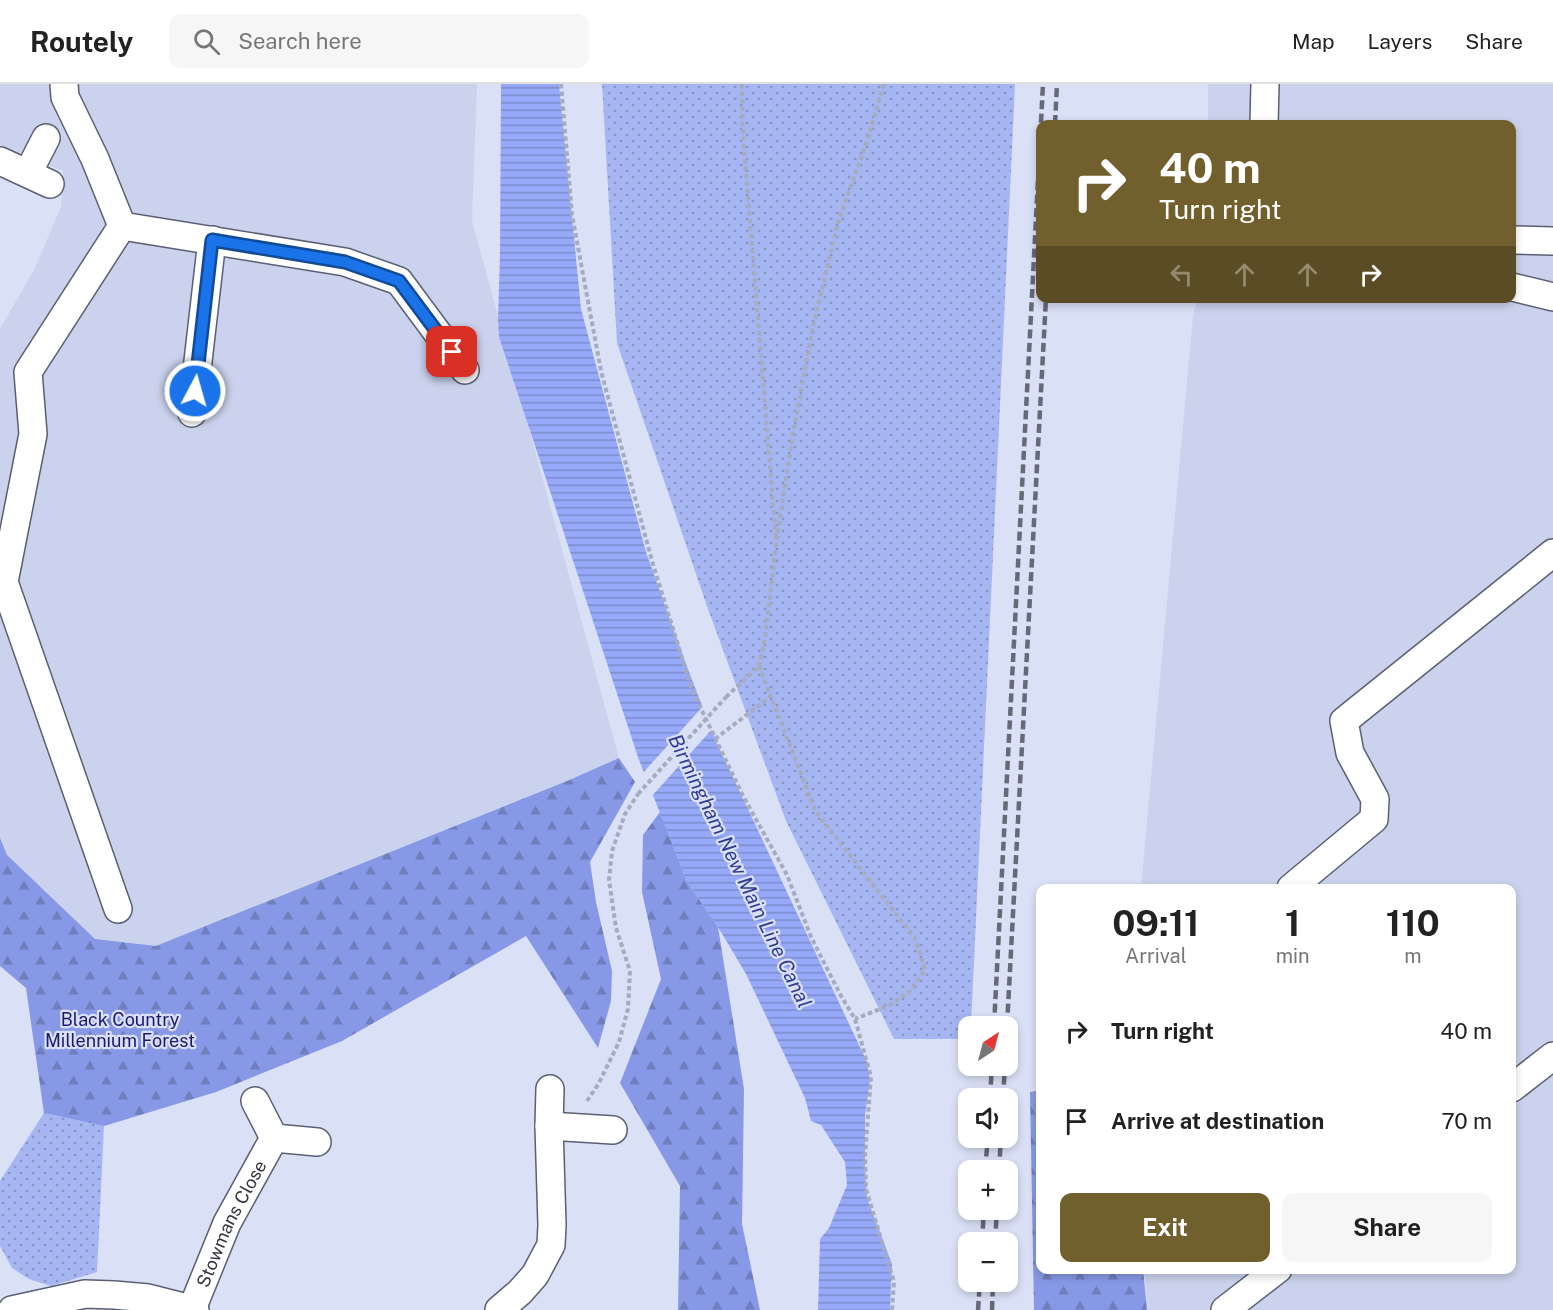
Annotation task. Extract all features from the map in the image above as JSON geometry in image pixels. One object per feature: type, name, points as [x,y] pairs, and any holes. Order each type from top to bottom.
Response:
[{"type":"street","points":[[64,84],[65,97],[95,159],[122,226]]},
{"type":"street","points":[[1264,120],[1265,84]]},
{"type":"street","points":[[0,161],[39,179],[46,138]]},
{"type":"street","points":[[122,226],[345,262],[399,281],[465,370]]},
{"type":"street","points":[[118,909],[4,582],[33,434],[28,372],[122,226]]},
{"type":"street","points":[[192,413],[212,240]]},
{"type":"street","points":[[1516,240],[1553,241]]},
{"type":"street","points":[[1516,288],[1553,297]]},
{"type":"street","points":[[1296,884],[1374,819],[1375,798],[1350,753],[1344,721],[1553,553]]},
{"type":"street","points":[[1516,1085],[1553,1056]]},
{"type":"street","points":[[504,1308],[535,1275],[551,1245],[559,1127],[550,1089]]},
{"type":"street","name":"Stowmans Close","points":[[255,1101],[274,1138]]},
{"type":"street","points":[[559,1127],[613,1130]]},
{"type":"street","name":"Stowmans Close","points":[[274,1138],[316,1142]]},
{"type":"street","name":"Stowmans Close","points":[[194,1309],[227,1223],[274,1138]]},
{"type":"street","points":[[1225,1310],[1272,1274]]},
{"type":"street","points":[[0,1294],[7,1310]]},
{"type":"street","points":[[12,1310],[85,1294],[114,1294],[148,1298],[194,1309]]},
{"type":"path","points":[[561,84],[572,215],[601,371],[652,561],[682,658],[692,690],[715,739],[743,796],[787,875],[811,937],[855,1019],[871,1077],[865,1155],[866,1189],[894,1282],[892,1310]]},
{"type":"path","points":[[742,84],[743,136],[776,545]]},
{"type":"path","points":[[855,1019],[890,1005],[909,992],[925,970],[915,938],[816,812],[759,666],[765,639],[792,439],[814,322],[838,222],[867,141],[884,84]]},
{"type":"path","points":[[559,1127],[599,1083],[619,1042],[628,1009],[630,971],[616,928],[609,880],[612,851],[625,814],[638,794],[726,697],[759,666]]},
{"type":"path","points":[[715,739],[770,697]]},
{"type":"shaded area","points":[[0,84],[477,84],[472,221],[619,758],[567,781],[342,1041],[216,1092],[104,1126],[44,1113],[26,988],[0,966],[0,329],[34,270],[61,207],[63,171],[0,145]]},
{"type":"shaded area","points":[[602,84],[1015,84],[971,1016],[958,1016],[958,1039],[894,1039],[786,821],[708,609],[617,343]]},
{"type":"shaded area","points":[[1208,84],[1553,84],[1553,1310],[1148,1310],[1144,1274],[1516,1274],[1516,884],[1141,884],[1193,316],[1196,303],[1516,303],[1516,120],[1208,120]]},
{"type":"shaded area","points":[[44,1113],[104,1126],[97,1272],[51,1286],[29,1279],[12,1268],[0,1246],[0,1181]]},
{"type":"green space","name":"Black Country Millennium Forest","points":[[619,758],[635,782],[590,862],[596,902],[612,971],[611,1001],[598,1048],[526,936],[342,1041],[216,1092],[104,1126],[44,1113],[26,988],[0,966],[0,838],[7,855],[95,939],[156,946]]},
{"type":"green space","points":[[660,812],[687,881],[718,927],[744,1089],[742,1224],[760,1310],[678,1310],[680,1186],[620,1083],[661,979],[642,892],[643,835]]},
{"type":"green space","points":[[1036,1091],[1036,1274],[1143,1274],[1147,1310],[1034,1310],[1030,1092]]},
{"type":"water","name":"Birmingham New Main Line Canal","points":[[501,84],[559,84],[581,309],[646,552],[715,739],[867,1062],[870,1081],[865,1115],[867,1198],[892,1264],[890,1310],[818,1310],[820,1239],[829,1228],[847,1185],[845,1162],[821,1125],[811,1121],[805,1098],[746,974],[687,881],[639,760],[499,337]]},
{"type":"pier","points":[[705,704],[714,727],[651,797],[642,774]]},
{"type":"railway","points":[[1041,120],[1043,84]]},
{"type":"railway","points":[[1055,120],[1057,84]]},
{"type":"railway","points":[[995,1016],[1036,219]]},
{"type":"railway","points":[[1008,1016],[1046,303]]},
{"type":"railway","points":[[991,1076],[991,1088]]},
{"type":"railway","points":[[1004,1076],[1004,1088]]},
{"type":"railway","points":[[986,1160],[987,1148]]},
{"type":"railway","points":[[1000,1148],[1000,1160]]},
{"type":"railway","points":[[983,1220],[983,1232]]},
{"type":"railway","points":[[996,1220],[996,1232]]},
{"type":"railway","points":[[978,1310],[979,1292]]},
{"type":"railway","points":[[992,1310],[993,1292]]},
{"type":"route","points":[[195,391],[212,240],[345,262],[399,281],[452,352]]}]
